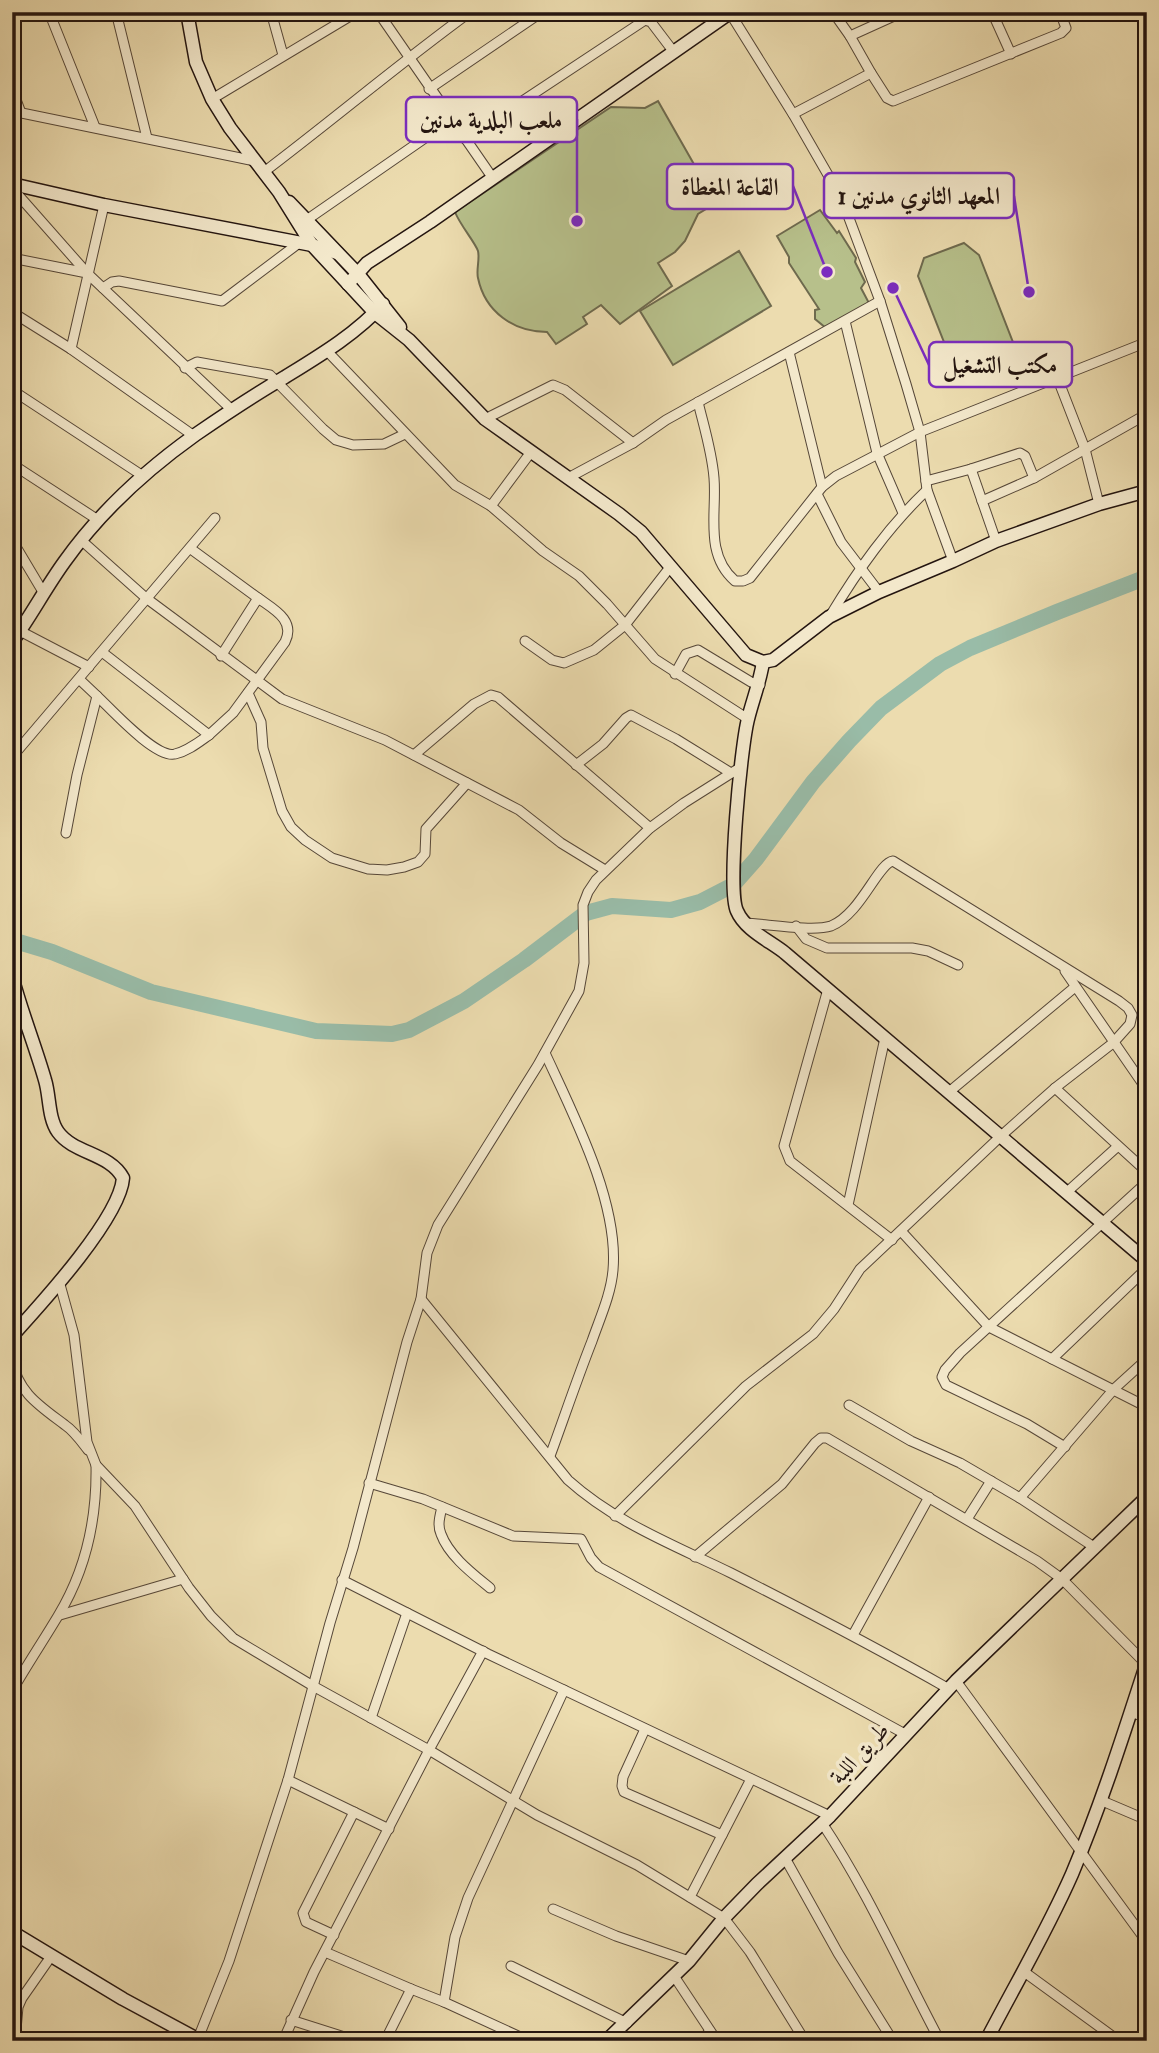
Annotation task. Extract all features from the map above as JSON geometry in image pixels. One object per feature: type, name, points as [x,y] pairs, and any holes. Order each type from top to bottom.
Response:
[{"type":"street","points":[[48,12],[94,127]]},
{"type":"street","points":[[116,12],[147,138]]},
{"type":"street","points":[[187,12],[196,62],[212,99],[230,128],[279,192],[308,219],[337,253],[348,275]]},
{"type":"street","points":[[271,12],[283,55]]},
{"type":"street","points":[[212,99],[343,15],[357,12]]},
{"type":"street","points":[[378,12],[492,177]]},
{"type":"street","points":[[264,172],[337,117],[408,57],[470,12]]},
{"type":"street","points":[[429,89],[542,12]]},
{"type":"street","points":[[348,275],[730,12],[839,194],[880,301],[920,432],[927,485],[953,561]]},
{"type":"street","points":[[833,12],[887,98],[893,101],[1065,30],[1060,12]]},
{"type":"street","points":[[850,36],[903,12]]},
{"type":"street","points":[[992,12],[1011,54]]},
{"type":"street","points":[[465,139],[645,20],[651,22],[673,51]]},
{"type":"street","points":[[793,114],[871,73]]},
{"type":"street","points":[[12,89],[17,112],[255,161]]},
{"type":"street","points":[[308,219],[451,120]]},
{"type":"street","points":[[12,186],[305,244],[337,253]]},
{"type":"street","points":[[12,186],[88,273],[232,410]]},
{"type":"street","points":[[279,192],[305,244],[348,275],[485,419],[641,532],[746,655],[763,662],[783,654],[829,617],[879,592],[996,541],[1099,504],[1147,491]]},
{"type":"street","points":[[71,349],[104,205]]},
{"type":"street","points":[[103,288],[112,282],[119,282],[222,301],[305,244]]},
{"type":"street","points":[[12,258],[88,273]]},
{"type":"street","points":[[568,478],[880,301]]},
{"type":"street","points":[[89,667],[16,637],[43,592],[81,540],[143,476],[194,436],[327,351],[379,309]]},
{"type":"street","points":[[12,312],[71,349],[194,436]]},
{"type":"street","points":[[845,321],[877,453],[903,513]]},
{"type":"street","points":[[698,402],[714,478],[713,541],[719,559],[733,580],[743,581],[750,578],[830,480],[920,432],[1147,342]]},
{"type":"street","points":[[327,351],[455,485],[491,506],[543,551],[579,576],[655,659],[748,719]]},
{"type":"street","points":[[789,352],[820,490],[841,542],[879,592]]},
{"type":"street","points":[[185,368],[191,363],[213,364],[262,373],[278,381],[336,440],[368,446],[384,444],[405,434]]},
{"type":"street","points":[[1057,377],[1085,449],[1099,504]]},
{"type":"street","points":[[485,419],[554,385],[565,390],[633,443]]},
{"type":"street","points":[[12,390],[143,476]]},
{"type":"street","points":[[982,501],[1034,478],[1147,414]]},
{"type":"street","points":[[491,506],[531,452]]},
{"type":"street","points":[[829,617],[860,568],[927,485],[1020,453],[1026,456],[1034,478]]},
{"type":"street","points":[[12,464],[98,520]]},
{"type":"street","points":[[971,469],[996,541]]},
{"type":"street","points":[[12,757],[215,518]]},
{"type":"street","points":[[12,540],[43,592]]},
{"type":"street","points":[[81,540],[146,598],[220,656],[291,704],[359,728],[519,810],[561,843],[605,870]]},
{"type":"street","points":[[79,679],[145,740],[163,753],[175,754],[209,735],[227,719],[285,642],[288,631],[283,617],[191,549]]},
{"type":"street","points":[[525,641],[552,660],[564,663],[594,650],[625,625],[671,566]]},
{"type":"street","points":[[220,656],[258,598]]},
{"type":"street","points":[[675,674],[686,654],[698,650],[760,685]]},
{"type":"street","points":[[102,652],[209,735]]},
{"type":"street","points":[[763,662],[760,685],[748,719],[736,770],[735,905],[745,923],[785,953],[1002,1135],[1147,1261]]},
{"type":"street","points":[[248,693],[261,722],[263,748],[285,818],[304,840],[332,858],[378,870],[404,867],[418,862],[425,854],[426,830],[467,783]]},
{"type":"street","points":[[414,755],[474,704],[491,695],[498,697],[650,828]]},
{"type":"street","points":[[66,833],[97,696]]},
{"type":"street","points":[[576,765],[603,744],[631,715],[736,770]]},
{"type":"street","points":[[12,1932],[123,1999],[198,2040],[229,1961],[288,1780],[341,1580],[421,1299],[426,1253],[438,1225],[545,1053],[579,991],[584,963],[583,905],[588,892],[605,870],[620,859],[650,828],[736,770]]},
{"type":"street","points":[[614,1516],[746,1386],[813,1334],[834,1310],[860,1269],[1002,1135],[1055,1088],[1113,1043],[1130,1024],[1132,1016],[1128,1007],[893,861],[884,864],[856,909],[831,926],[811,929],[745,923]]},
{"type":"street","points":[[796,926],[806,939],[827,948],[912,948],[928,951],[958,965]]},
{"type":"street","points":[[1062,967],[1147,1090]]},
{"type":"street","points":[[12,1336],[90,1243],[106,1219],[122,1186],[123,1178],[114,1167],[77,1148],[59,1134],[53,1123],[46,1083],[14,982]]},
{"type":"street","points":[[948,1092],[1075,988]]},
{"type":"street","points":[[828,989],[784,1146],[790,1161],[892,1240]]},
{"type":"street","points":[[12,1029],[24,1018]]},
{"type":"street","points":[[848,1205],[885,1038]]},
{"type":"street","points":[[545,1053],[600,1184],[609,1219],[613,1270],[605,1303],[550,1456]]},
{"type":"street","points":[[1055,1088],[1147,1172]]},
{"type":"street","points":[[1067,1192],[1118,1147]]},
{"type":"street","points":[[1065,1447],[1027,1424],[946,1385],[942,1377],[945,1370],[989,1326],[1147,1182]]},
{"type":"street","points":[[901,1231],[989,1326],[1147,1406]]},
{"type":"street","points":[[1052,1359],[1147,1268]]},
{"type":"street","points":[[59,1280],[74,1335],[90,1453],[96,1465],[135,1506],[211,1616],[233,1638],[313,1686],[513,1800],[637,1865],[724,1918],[750,1952],[805,2041]]},
{"type":"street","points":[[421,1299],[568,1479],[591,1500],[614,1516],[952,1685],[1147,1942]]},
{"type":"street","points":[[1020,1498],[1114,1389],[1147,1359]]},
{"type":"street","points":[[12,1360],[20,1385],[30,1398],[66,1426],[90,1453]]},
{"type":"street","points":[[849,1405],[911,1441],[960,1463],[1020,1498],[1094,1547]]},
{"type":"street","points":[[695,1557],[782,1484],[821,1438],[827,1438],[967,1519],[1062,1579],[1146,1663],[1100,1800],[1060,1900],[986,2041]]},
{"type":"street","points":[[12,1690],[60,1615],[78,1575],[90,1540],[96,1502],[96,1465]]},
{"type":"street","points":[[967,1519],[991,1481]]},
{"type":"street","points":[[369,1483],[442,1507],[513,1536],[581,1539],[599,1567],[905,1734]]},
{"type":"street","points":[[853,1636],[929,1497]]},
{"type":"street","name":"طريق اللبة","points":[[606,2041],[689,1961],[724,1918],[826,1819],[952,1685],[1147,1497]]},
{"type":"street","points":[[442,1507],[439,1521],[441,1536],[469,1571],[490,1588]]},
{"type":"street","points":[[60,1615],[183,1579]]},
{"type":"street","points":[[341,1580],[751,1779],[826,1819],[940,2041]]},
{"type":"street","points":[[371,1718],[407,1613]]},
{"type":"street","points":[[283,2041],[325,1952],[483,1651]]},
{"type":"street","points":[[444,2002],[461,1915],[484,1859],[564,1690]]},
{"type":"street","points":[[1131,1712],[1147,1718]]},
{"type":"street","points":[[645,1728],[622,1777],[624,1793],[722,1835]]},
{"type":"street","points":[[690,1897],[751,1779]]},
{"type":"street","points":[[288,1780],[389,1829]]},
{"type":"street","points":[[1100,1800],[1147,1820]]},
{"type":"street","points":[[334,1935],[306,1922],[303,1913],[354,1812]]},
{"type":"street","points":[[785,1858],[838,1953],[894,2041]]},
{"type":"street","points":[[552,1909],[616,1936],[689,1961]]},
{"type":"street","points":[[325,1952],[529,2041]]},
{"type":"street","points":[[15,2041],[18,2007],[52,1955]]},
{"type":"street","points":[[511,1966],[627,2022]]},
{"type":"street","points":[[1023,1971],[1119,2041]]},
{"type":"street","points":[[674,1976],[717,2041]]},
{"type":"street","points":[[385,2041],[411,1989]]},
{"type":"street","points":[[291,2020],[357,2041]]},
{"type":"street","points":[[701,2041],[710,2031]]},
{"type":"green space","points":[[658,101],[716,203],[698,214],[685,241],[675,252],[658,263],[672,286],[620,324],[601,305],[583,317],[587,324],[556,344],[547,332],[523,328],[503,318],[487,301],[482,290],[478,275],[478,251],[455,212],[611,107],[645,108]]},
{"type":"green space","points":[[820,210],[837,233],[839,231],[856,258],[855,262],[865,282],[861,288],[870,305],[826,328],[815,319],[815,310],[819,309],[789,263],[789,257],[777,236]]},
{"type":"green space","points":[[964,243],[979,255],[1016,350],[1008,368],[974,382],[955,370],[918,276],[924,258]]},
{"type":"green space","points":[[739,251],[771,306],[673,365],[640,311]]},
{"type":"waterway","points":[[12,940],[52,952],[151,992],[316,1031],[392,1034],[409,1030],[464,1001],[586,913],[612,906],[671,910],[700,902],[733,885],[756,859],[813,782],[849,741],[881,708],[940,664],[970,648],[1147,577]]},
{"type":"place","name":"ملعب البلدية مدنين","points":[[577,221]]},
{"type":"place","name":"القاعة المغطاة","points":[[827,272]]},
{"type":"place","name":"مكتب التشغيل","points":[[893,288]]},
{"type":"place","name":"المعهد الثانوي مدنين 1","points":[[1029,292]]}]
